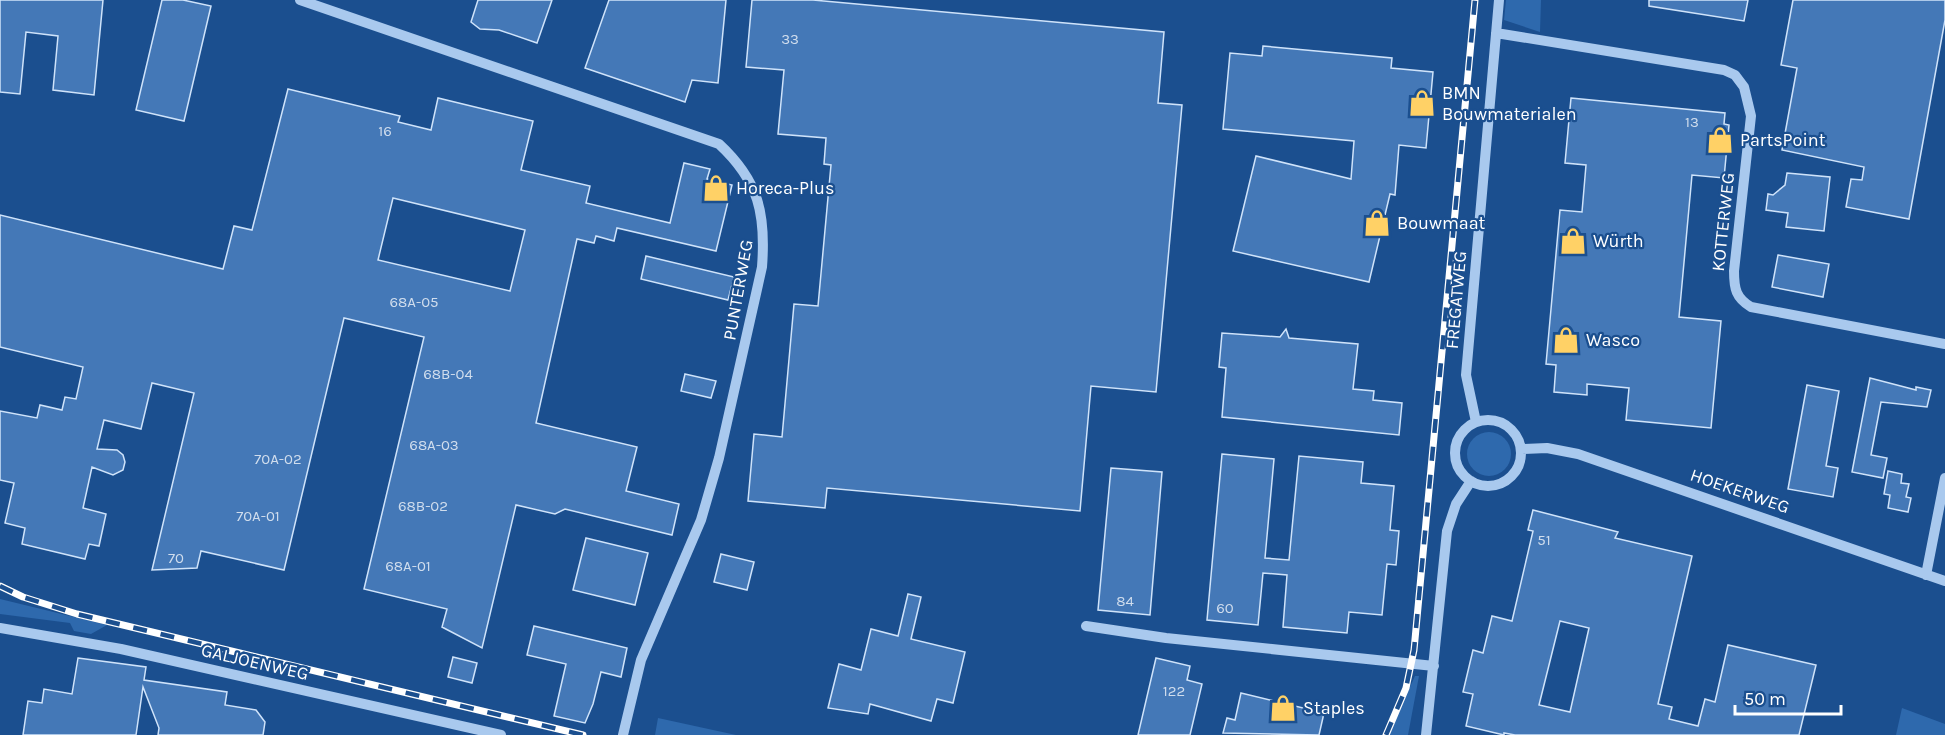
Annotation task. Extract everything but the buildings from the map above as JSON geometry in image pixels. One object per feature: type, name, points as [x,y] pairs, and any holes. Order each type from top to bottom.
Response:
[{"type":"street","name":"PUNTERWEG","points":[[300,0],[718,144],[738,162],[751,183],[762,211],[765,236],[762,267],[719,458],[701,520],[641,660],[623,735]]},
{"type":"street","name":"FREGATWEG","points":[[1476,422],[1466,375],[1499,0]]},
{"type":"street","name":"KOTTERWEG","points":[[1496,33],[1724,70],[1735,75],[1744,87],[1751,116],[1734,272],[1734,287],[1738,299],[1751,307],[1945,344]]},
{"type":"street","points":[[1491,420],[1506,424],[1517,435],[1522,449],[1518,469],[1503,483],[1483,486],[1471,481],[1460,471],[1455,450],[1460,436],[1476,422],[1491,420]]},
{"type":"street","name":"HOEKERWEG","points":[[1522,449],[1547,448],[1578,454],[1945,581]]},
{"type":"street","points":[[1926,575],[1945,478]]},
{"type":"street","points":[[1426,735],[1447,531],[1456,504],[1471,481]]},
{"type":"street","points":[[1086,626],[1166,638],[1434,666]]},
{"type":"street","name":"GALJOENWEG","points":[[0,628],[111,647],[501,735]]},
{"type":"shaded area","points":[[1506,0],[1541,0],[1540,32],[1504,20]]},
{"type":"shaded area","points":[[1489,432],[1504,439],[1511,454],[1504,469],[1489,476],[1474,469],[1467,454],[1474,439]]},
{"type":"shaded area","points":[[0,599],[107,625],[91,634],[74,631],[70,623],[0,614]]},
{"type":"shaded area","points":[[1415,676],[1419,676],[1408,735],[1388,735]]},
{"type":"shaded area","points":[[1902,708],[1945,724],[1945,735],[1896,735]]},
{"type":"shaded area","points":[[658,718],[736,735],[655,735]]},
{"type":"railway","points":[[1386,735],[1406,688],[1414,650],[1475,0]]},
{"type":"railway","points":[[0,586],[23,597],[77,614],[583,735]]},
{"type":"place","name":"BMN Bouwmaterialen","points":[[1422,103]]},
{"type":"place","name":"PartsPoint","points":[[1720,140]]},
{"type":"place","name":"Horeca-Plus","points":[[716,188]]},
{"type":"place","name":"Bouwmaat","points":[[1377,223]]},
{"type":"place","name":"Würth","points":[[1573,241]]},
{"type":"place","name":"Wasco","points":[[1566,340]]},
{"type":"place","name":"Staples","points":[[1283,708]]}]
